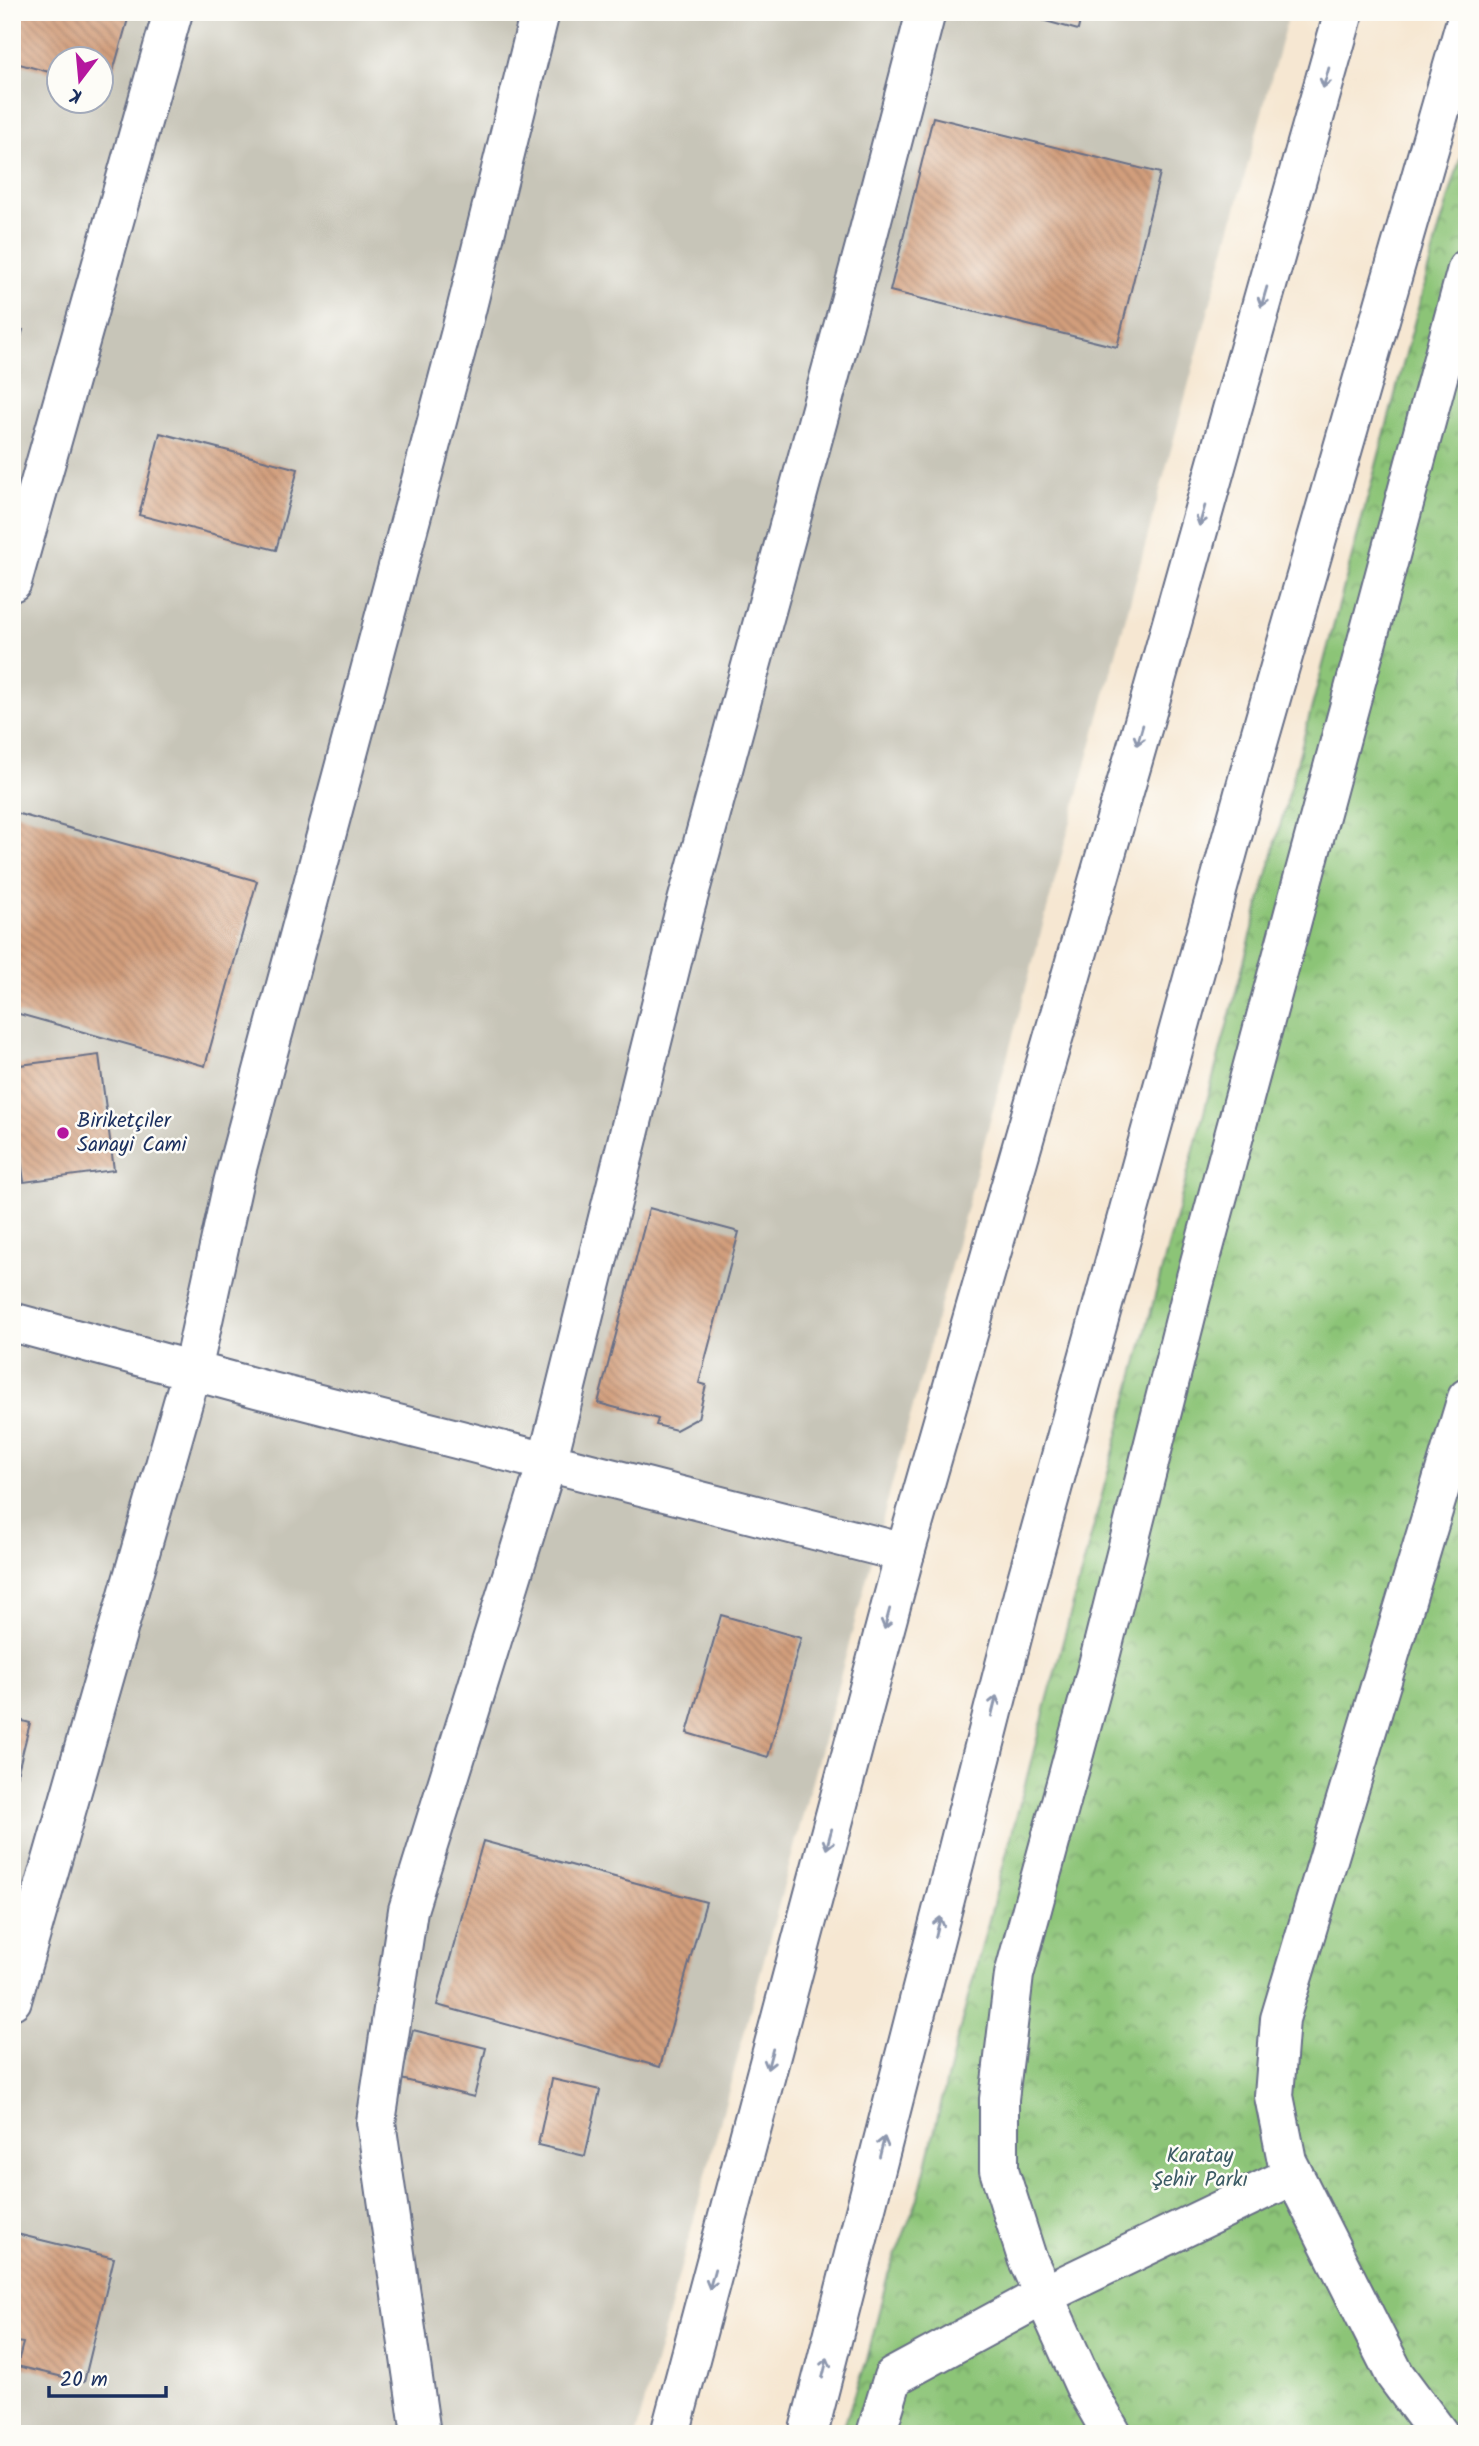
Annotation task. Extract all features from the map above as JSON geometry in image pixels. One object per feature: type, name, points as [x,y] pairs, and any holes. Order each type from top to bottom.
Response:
[{"type":"main road","points":[[12,582],[173,12]]},
{"type":"main road","points":[[12,2000],[192,1371],[233,1183],[460,335],[540,12]]},
{"type":"main road","points":[[421,2434],[376,2122],[408,1910],[547,1463],[685,909],[926,12]]},
{"type":"main road","points":[[670,2434],[905,1553],[1344,12]]},
{"type":"main road","points":[[808,2434],[1026,1583],[1256,750],[1467,17]]},
{"type":"main road","points":[[1112,2434],[1084,2385],[1027,2258],[999,2170],[999,2099],[1014,1975],[1098,1665],[1195,1279],[1454,369],[1467,269]]},
{"type":"main road","points":[[12,1322],[547,1463],[905,1553]]},
{"type":"main road","points":[[1439,2434],[1395,2375],[1287,2161],[1274,2096],[1280,2019],[1467,1398]]},
{"type":"main road","points":[[876,2434],[893,2377],[1044,2295],[1294,2175]]},
{"type":"shaded area","points":[[12,12],[1289,12],[636,2434],[12,2434]]},
{"type":"green space","name":"Karatay Şehir Parkı","points":[[1467,136],[1467,2434],[841,2434],[867,2360],[888,2274],[918,2198],[955,2047],[1437,237]]},
{"type":"building","points":[[12,12],[130,12],[116,61],[116,46],[46,46],[46,71],[12,62]]},
{"type":"building","points":[[1013,12],[1082,12],[1078,30]]},
{"type":"building","points":[[933,117],[1160,173],[1117,347],[890,291]]},
{"type":"building","points":[[12,327],[23,330],[13,364],[12,364]]},
{"type":"building","points":[[160,433],[298,469],[276,550],[139,515]]},
{"type":"building","points":[[12,812],[257,881],[205,1066],[12,1012]]},
{"type":"building","name":"Biriketçiler Sanayi Cami","points":[[99,1055],[114,1170],[24,1182],[12,1096],[12,1066]]},
{"type":"building","points":[[649,1208],[739,1232],[699,1383],[706,1385],[698,1418],[676,1430],[656,1425],[658,1419],[598,1403]]},
{"type":"building","points":[[721,1615],[801,1638],[768,1757],[687,1733]]},
{"type":"building","points":[[12,1718],[30,1723],[16,1779],[12,1778]]},
{"type":"building","points":[[483,1841],[706,1902],[660,2067],[437,2005]]},
{"type":"building","points":[[413,2030],[486,2048],[474,2097],[401,2079]]},
{"type":"building","points":[[552,2079],[600,2090],[585,2156],[538,2145]]},
{"type":"building","points":[[13,2233],[114,2258],[84,2382],[17,2366],[23,2343],[12,2341]]},
{"type":"place","name":"Biriketçiler Sanayi Cami","points":[[63,1133]]}]
